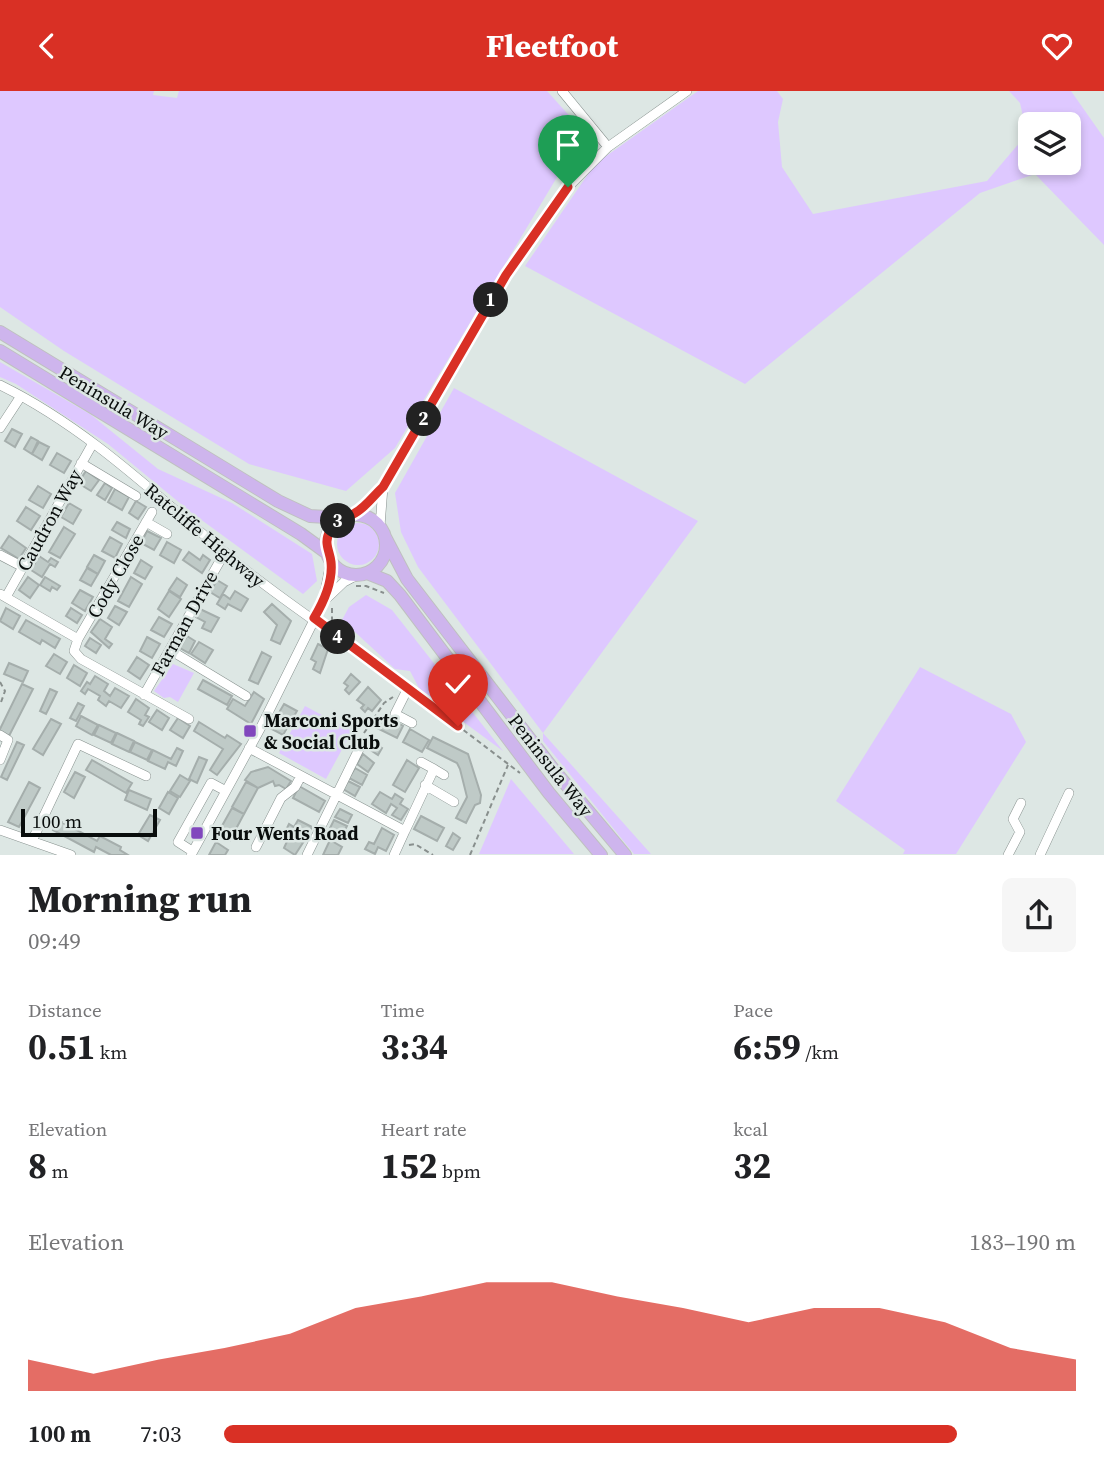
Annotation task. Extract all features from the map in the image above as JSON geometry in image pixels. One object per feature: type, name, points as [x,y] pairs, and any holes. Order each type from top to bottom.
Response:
[{"type":"main road","name":"Peninsula Way","points":[[0,332],[278,501],[310,516],[349,516]]},
{"type":"main road","name":"Peninsula Way","points":[[0,351],[301,534],[329,557]]},
{"type":"main road","points":[[349,516],[366,516],[382,531],[385,552],[382,560],[363,574],[341,571],[329,557],[327,538],[331,529],[349,516]]},
{"type":"main road","name":"Peninsula Way","points":[[382,531],[407,579],[553,769],[625,855]]},
{"type":"main road","name":"Peninsula Way","points":[[363,574],[387,581],[400,595],[549,793],[601,855]]},
{"type":"street","points":[[562,91],[608,147]]},
{"type":"street","points":[[349,516],[383,487],[511,266],[568,187],[608,147],[687,91]]},
{"type":"street","name":"Ratcliffe Highway","points":[[0,385],[21,395],[93,443],[225,552],[408,688]]},
{"type":"street","points":[[0,428],[21,395]]},
{"type":"street","name":"Caudron Way","points":[[3,595],[23,567],[93,443]]},
{"type":"street","points":[[81,463],[136,496]]},
{"type":"street","points":[[382,531],[383,487]]},
{"type":"street","name":"Cody Close","points":[[78,639],[152,512]]},
{"type":"street","points":[[146,522],[167,534]]},
{"type":"street","name":"Farman Drive","points":[[144,695],[225,552]]},
{"type":"street","points":[[0,555],[23,567]]},
{"type":"street","points":[[323,602],[329,557]]},
{"type":"street","points":[[226,791],[211,783],[178,842],[192,853],[226,791],[249,748],[323,602],[345,581],[363,574]]},
{"type":"street","points":[[3,595],[78,639],[74,651],[81,659],[189,719]]},
{"type":"street","points":[[170,650],[246,696]]},
{"type":"street","points":[[408,688],[395,714],[412,723]]},
{"type":"street","points":[[0,735],[8,740],[0,760]]},
{"type":"street","points":[[307,855],[362,743]]},
{"type":"street","points":[[32,841],[78,744],[146,776]]},
{"type":"street","points":[[249,748],[405,831]]},
{"type":"street","points":[[421,762],[444,775]]},
{"type":"street","points":[[394,855],[434,769]]},
{"type":"street","points":[[256,847],[281,798],[295,786],[301,776]]},
{"type":"street","points":[[425,785],[454,802]]},
{"type":"street","points":[[1040,855],[1069,793]]},
{"type":"street","points":[[1008,855],[1020,832],[1013,819],[1021,803]]},
{"type":"street","points":[[0,830],[71,855]]},
{"type":"path","points":[[352,587],[366,586],[388,596]]},
{"type":"path","points":[[328,630],[332,623],[330,613],[334,602]]},
{"type":"path","points":[[0,682],[5,691],[0,705]]},
{"type":"path","points":[[362,743],[361,738],[384,703],[408,688],[526,779],[514,762]]},
{"type":"path","points":[[470,855],[509,764]]},
{"type":"path","points":[[400,843],[406,846],[415,844],[433,855]]},
{"type":"shaded area","points":[[0,91],[154,91],[153,95],[177,98],[179,91],[547,91],[584,132],[395,448],[346,491],[249,464],[64,351],[0,307]]},
{"type":"shaded area","points":[[698,91],[777,91],[783,99],[778,122],[782,167],[813,214],[987,181],[1018,145],[1018,175],[1032,175],[980,193],[745,384],[525,266],[595,164]]},
{"type":"shaded area","points":[[1009,91],[1071,91],[1104,138],[1104,245],[1036,175],[1081,175],[1081,112],[1022,112],[1020,103]]},
{"type":"shaded area","points":[[0,362],[90,414],[158,469],[232,503],[312,554],[317,581],[303,594],[192,513],[108,444],[16,384],[0,377]]},
{"type":"shaded area","points":[[454,388],[698,521],[543,733],[418,567],[401,532],[395,493]]},
{"type":"shaded area","points":[[358,523],[373,529],[379,544],[373,559],[358,565],[343,559],[337,544],[343,529]]},
{"type":"shaded area","points":[[366,595],[392,610],[503,751],[420,690],[410,671],[395,669],[342,620],[349,607]]},
{"type":"shaded area","points":[[173,664],[194,673],[178,702],[170,697],[164,698],[154,691]]},
{"type":"shaded area","points":[[920,667],[1011,714],[1026,742],[956,854],[903,854],[905,850],[836,801]]},
{"type":"shaded area","points":[[305,706],[352,731],[326,779],[279,753]]},
{"type":"shaded area","points":[[543,733],[651,854],[634,854],[543,741]]},
{"type":"shaded area","points":[[511,779],[574,854],[479,854]]},
{"type":"building","points":[[12,429],[22,434],[15,447],[5,441]]},
{"type":"building","points":[[31,437],[38,441],[32,454],[24,449]]},
{"type":"building","points":[[39,442],[49,447],[42,460],[32,454]]},
{"type":"building","points":[[57,453],[71,461],[64,473],[50,465]]},
{"type":"building","points":[[86,471],[99,480],[91,491],[78,483]]},
{"type":"building","points":[[105,483],[112,488],[105,500],[97,495]]},
{"type":"building","points":[[38,486],[51,494],[43,508],[29,500]]},
{"type":"building","points":[[115,489],[129,497],[122,510],[108,502]]},
{"type":"building","points":[[136,501],[146,507],[138,519],[129,513]]},
{"type":"building","points":[[69,503],[81,510],[73,524],[61,517]]},
{"type":"building","points":[[26,507],[40,516],[31,530],[17,521]]},
{"type":"building","points":[[117,522],[130,529],[126,538],[112,530]]},
{"type":"building","points":[[64,527],[75,534],[60,558],[49,552]]},
{"type":"building","points":[[147,531],[161,538],[154,550],[141,543]]},
{"type":"building","points":[[9,536],[26,548],[19,559],[1,548]]},
{"type":"building","points":[[110,537],[122,544],[115,558],[102,551]]},
{"type":"building","points":[[167,542],[181,550],[174,563],[160,555]]},
{"type":"building","points":[[189,552],[200,560],[203,555],[210,560],[202,573],[183,560]]},
{"type":"building","points":[[94,555],[105,561],[98,574],[87,567]]},
{"type":"building","points":[[39,556],[48,562],[51,558],[58,562],[55,567],[50,564],[42,577],[31,570]]},
{"type":"building","points":[[141,560],[152,567],[145,579],[134,573]]},
{"type":"building","points":[[87,568],[98,574],[91,586],[80,580]]},
{"type":"building","points":[[28,577],[39,585],[30,598],[19,590]]},
{"type":"building","points":[[45,577],[60,586],[57,590],[52,587],[50,591],[40,585]]},
{"type":"building","points":[[131,577],[142,584],[129,607],[118,601]]},
{"type":"building","points":[[177,578],[187,585],[180,597],[169,590]]},
{"type":"building","points":[[217,580],[227,586],[220,598],[210,592]]},
{"type":"building","points":[[80,590],[93,597],[85,611],[72,603]]},
{"type":"building","points":[[169,591],[181,599],[169,617],[158,609]]},
{"type":"building","points":[[235,591],[248,599],[241,611],[228,604],[225,609],[217,604],[223,594],[230,599]]},
{"type":"building","points":[[272,604],[291,621],[280,644],[271,640],[277,625],[264,612]]},
{"type":"building","points":[[115,606],[127,612],[119,625],[108,618]]},
{"type":"building","points":[[6,608],[20,616],[13,629],[0,621]]},
{"type":"building","points":[[71,608],[82,615],[77,623],[66,616]]},
{"type":"building","points":[[200,609],[219,618],[211,632],[202,628],[205,622],[196,617]]},
{"type":"building","points":[[159,617],[172,624],[164,637],[151,630]]},
{"type":"building","points":[[100,619],[112,627],[105,639],[112,644],[109,648],[91,632]]},
{"type":"building","points":[[26,620],[60,639],[55,648],[42,640],[40,644],[19,632]]},
{"type":"building","points":[[187,636],[195,641],[189,653],[180,648]]},
{"type":"building","points":[[147,637],[160,644],[152,658],[140,651]]},
{"type":"building","points":[[90,638],[101,645],[96,653],[85,646]]},
{"type":"building","points":[[199,642],[213,650],[205,663],[191,654]]},
{"type":"building","points":[[318,644],[328,649],[320,673],[313,669],[316,662],[311,659]]},
{"type":"building","points":[[262,652],[271,657],[258,684],[249,680]]},
{"type":"building","points":[[54,654],[67,662],[60,674],[46,666]]},
{"type":"building","points":[[137,657],[149,665],[140,679],[128,671]]},
{"type":"building","points":[[9,663],[28,671],[23,682],[4,674]]},
{"type":"building","points":[[74,665],[87,673],[80,686],[67,678]]},
{"type":"building","points":[[351,674],[360,682],[349,694],[345,690],[348,686],[344,683]]},
{"type":"building","points":[[95,676],[108,684],[104,691],[110,696],[115,688],[129,696],[121,708],[109,701],[106,706],[98,700],[100,696],[88,689],[85,694],[81,691]]},
{"type":"building","points":[[203,680],[232,696],[227,705],[198,689]]},
{"type":"building","points":[[22,684],[33,689],[9,736],[0,732],[0,729]]},
{"type":"building","points":[[368,687],[381,700],[372,711],[368,708],[365,712],[361,708],[364,705],[357,700]]},
{"type":"building","points":[[50,689],[57,692],[46,714],[40,711]]},
{"type":"building","points":[[254,692],[264,699],[251,724],[227,709],[233,699],[245,706]]},
{"type":"building","points":[[136,699],[149,708],[145,715],[149,717],[143,726],[139,724],[141,720],[128,712]]},
{"type":"building","points":[[78,703],[84,706],[76,721],[70,718]]},
{"type":"building","points":[[284,704],[297,711],[283,735],[270,728]]},
{"type":"building","points":[[157,710],[169,718],[162,730],[149,722]]},
{"type":"building","points":[[384,715],[403,726],[397,738],[377,728]]},
{"type":"building","points":[[81,716],[98,725],[92,735],[76,726]]},
{"type":"building","points":[[178,718],[190,726],[183,738],[170,730]]},
{"type":"building","points":[[51,719],[61,724],[43,755],[33,749]]},
{"type":"building","points":[[199,722],[225,738],[227,735],[241,744],[217,775],[210,770],[223,749],[194,731]]},
{"type":"building","points":[[99,725],[116,733],[111,743],[94,735]]},
{"type":"building","points":[[410,729],[429,740],[422,752],[403,742]]},
{"type":"building","points":[[117,733],[134,741],[129,752],[112,744]]},
{"type":"building","points":[[433,737],[468,754],[481,795],[480,803],[475,805],[466,823],[456,818],[467,797],[460,769],[457,763],[427,748]]},
{"type":"building","points":[[371,740],[382,748],[378,755],[366,747]]},
{"type":"building","points":[[17,742],[24,745],[7,780],[1,777]]},
{"type":"building","points":[[135,742],[152,750],[147,760],[130,752]]},
{"type":"building","points":[[177,748],[183,751],[176,766],[168,762],[165,769],[148,761],[153,750],[171,759]]},
{"type":"building","points":[[363,754],[374,763],[368,772],[357,764]]},
{"type":"building","points":[[199,757],[207,760],[197,783],[189,779]]},
{"type":"building","points":[[92,760],[132,783],[126,793],[86,770]]},
{"type":"building","points":[[407,760],[419,768],[405,792],[393,785]]},
{"type":"building","points":[[268,767],[291,781],[286,789],[275,786],[273,781],[258,788],[245,780],[251,772]]},
{"type":"building","points":[[355,768],[367,775],[362,785],[349,778]]},
{"type":"building","points":[[75,772],[85,777],[74,798],[64,792]]},
{"type":"building","points":[[180,775],[190,781],[180,797],[170,791]]},
{"type":"building","points":[[348,781],[360,787],[355,796],[343,789]]},
{"type":"building","points":[[29,782],[40,788],[19,827],[8,822]]},
{"type":"building","points":[[246,782],[258,788],[244,814],[232,807]]},
{"type":"building","points":[[299,786],[325,801],[319,812],[293,798]]},
{"type":"building","points":[[129,790],[151,799],[147,810],[125,800]]},
{"type":"building","points":[[168,792],[178,798],[169,814],[159,808]]},
{"type":"building","points":[[380,792],[392,799],[395,794],[403,799],[400,804],[408,809],[401,820],[392,815],[397,808],[391,804],[386,813],[372,804]]},
{"type":"building","points":[[232,808],[244,814],[230,840],[218,833]]},
{"type":"building","points":[[340,809],[352,815],[348,823],[335,817]]},
{"type":"building","points":[[150,815],[160,820],[148,841],[138,835]]},
{"type":"building","points":[[421,816],[444,828],[437,841],[414,829]]},
{"type":"building","points":[[58,820],[97,841],[100,836],[121,847],[120,850],[128,855],[111,855],[96,847],[94,852],[53,830]]},
{"type":"building","points":[[298,820],[312,827],[308,834],[298,829],[295,836],[304,841],[295,855],[284,848],[290,835],[285,832],[289,824],[294,827]]},
{"type":"building","points":[[334,820],[347,826],[343,834],[330,828]]},
{"type":"building","points":[[382,828],[394,835],[386,851],[378,847],[375,854],[365,849],[369,842],[374,844]]},
{"type":"building","points":[[453,833],[460,838],[453,850],[446,846]]},
{"type":"building","points":[[330,840],[342,847],[338,855],[323,855]]},
{"type":"building","points":[[216,842],[228,850],[225,855],[209,855]]},
{"type":"place","name":"Marconi Sports & Social Club","points":[[250,731]]},
{"type":"place","name":"Four Wents Road","points":[[197,833]]},
{"type":"route","points":[[458,726],[314,618],[323,602],[330,577],[331,561],[327,553],[327,538],[335,524],[354,515],[383,487],[511,266],[568,187]]}]
